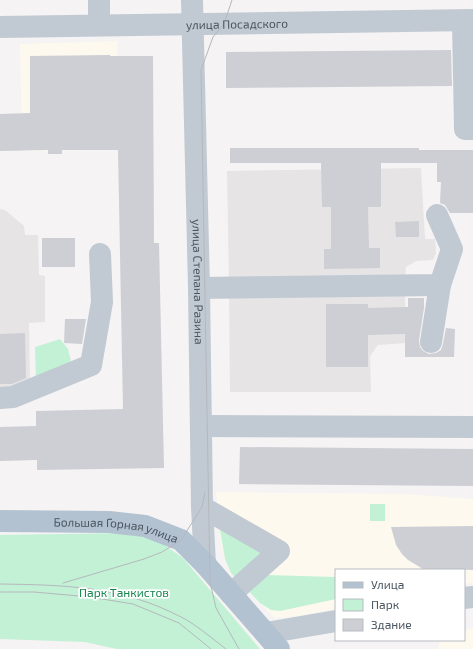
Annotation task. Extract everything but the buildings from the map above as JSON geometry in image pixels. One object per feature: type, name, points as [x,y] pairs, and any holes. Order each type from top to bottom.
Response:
[{"type":"main road","name":"Большая Горная улица","points":[[0,521],[109,522],[145,526],[182,540],[205,564],[272,641]]},
{"type":"street","points":[[99,0],[99,26]]},
{"type":"street","name":"улица Степана Разина","points":[[192,0],[202,426],[202,507],[205,564]]},
{"type":"street","points":[[468,20],[465,129],[473,130]]},
{"type":"street","name":"улица Посадского","points":[[0,27],[468,20]]},
{"type":"street","points":[[431,342],[440,285],[452,249],[437,215]]},
{"type":"street","points":[[0,398],[13,397],[91,365],[102,302],[100,254]]},
{"type":"street","points":[[199,288],[440,285]]},
{"type":"street","points":[[202,426],[473,427]]},
{"type":"street","points":[[202,507],[279,551],[231,594]]},
{"type":"street","points":[[272,641],[335,621]]},
{"type":"shaded area","points":[[117,41],[118,56],[93,124],[93,150],[22,151],[20,44]]},
{"type":"shaded area","points":[[421,168],[425,239],[435,239],[436,253],[433,260],[416,261],[406,267],[405,279],[229,281],[227,171]]},
{"type":"shaded area","points":[[0,209],[5,210],[24,226],[25,235],[38,235],[39,275],[45,276],[45,322],[29,323],[30,384],[0,391]]},
{"type":"shaded area","points":[[229,291],[405,292],[406,343],[378,345],[370,356],[371,392],[230,392]]},
{"type":"shaded area","points":[[216,492],[405,494],[473,499],[473,583],[465,584],[465,569],[335,569],[335,609],[275,618],[231,573],[221,544]]},
{"type":"shaded area","points":[[473,628],[473,649],[438,649],[440,641],[465,641],[465,630]]},
{"type":"green space","points":[[60,339],[68,349],[71,361],[64,367],[36,381],[35,347]]},
{"type":"green space","points":[[370,504],[385,504],[385,521],[370,521]]},
{"type":"green space","points":[[224,527],[260,537],[267,575],[335,577],[335,599],[280,611],[271,610],[260,603],[231,573],[225,559],[220,530]]},
{"type":"green space","name":"Парк Танкистов","points":[[126,533],[156,539],[183,558],[260,649],[117,649],[85,642],[0,639],[0,535]]},
{"type":"tram line","points":[[232,0],[224,24],[213,37],[201,70],[210,582],[216,608],[239,649]]},
{"type":"tram line","points":[[63,583],[144,559],[162,552],[181,540],[202,507],[205,493]]},
{"type":"tram line","points":[[0,584],[47,585],[93,589],[137,599],[159,607],[186,620],[198,627],[226,649]]},
{"type":"tram line","points":[[0,592],[34,592],[90,597],[133,604],[179,623],[211,649]]}]
